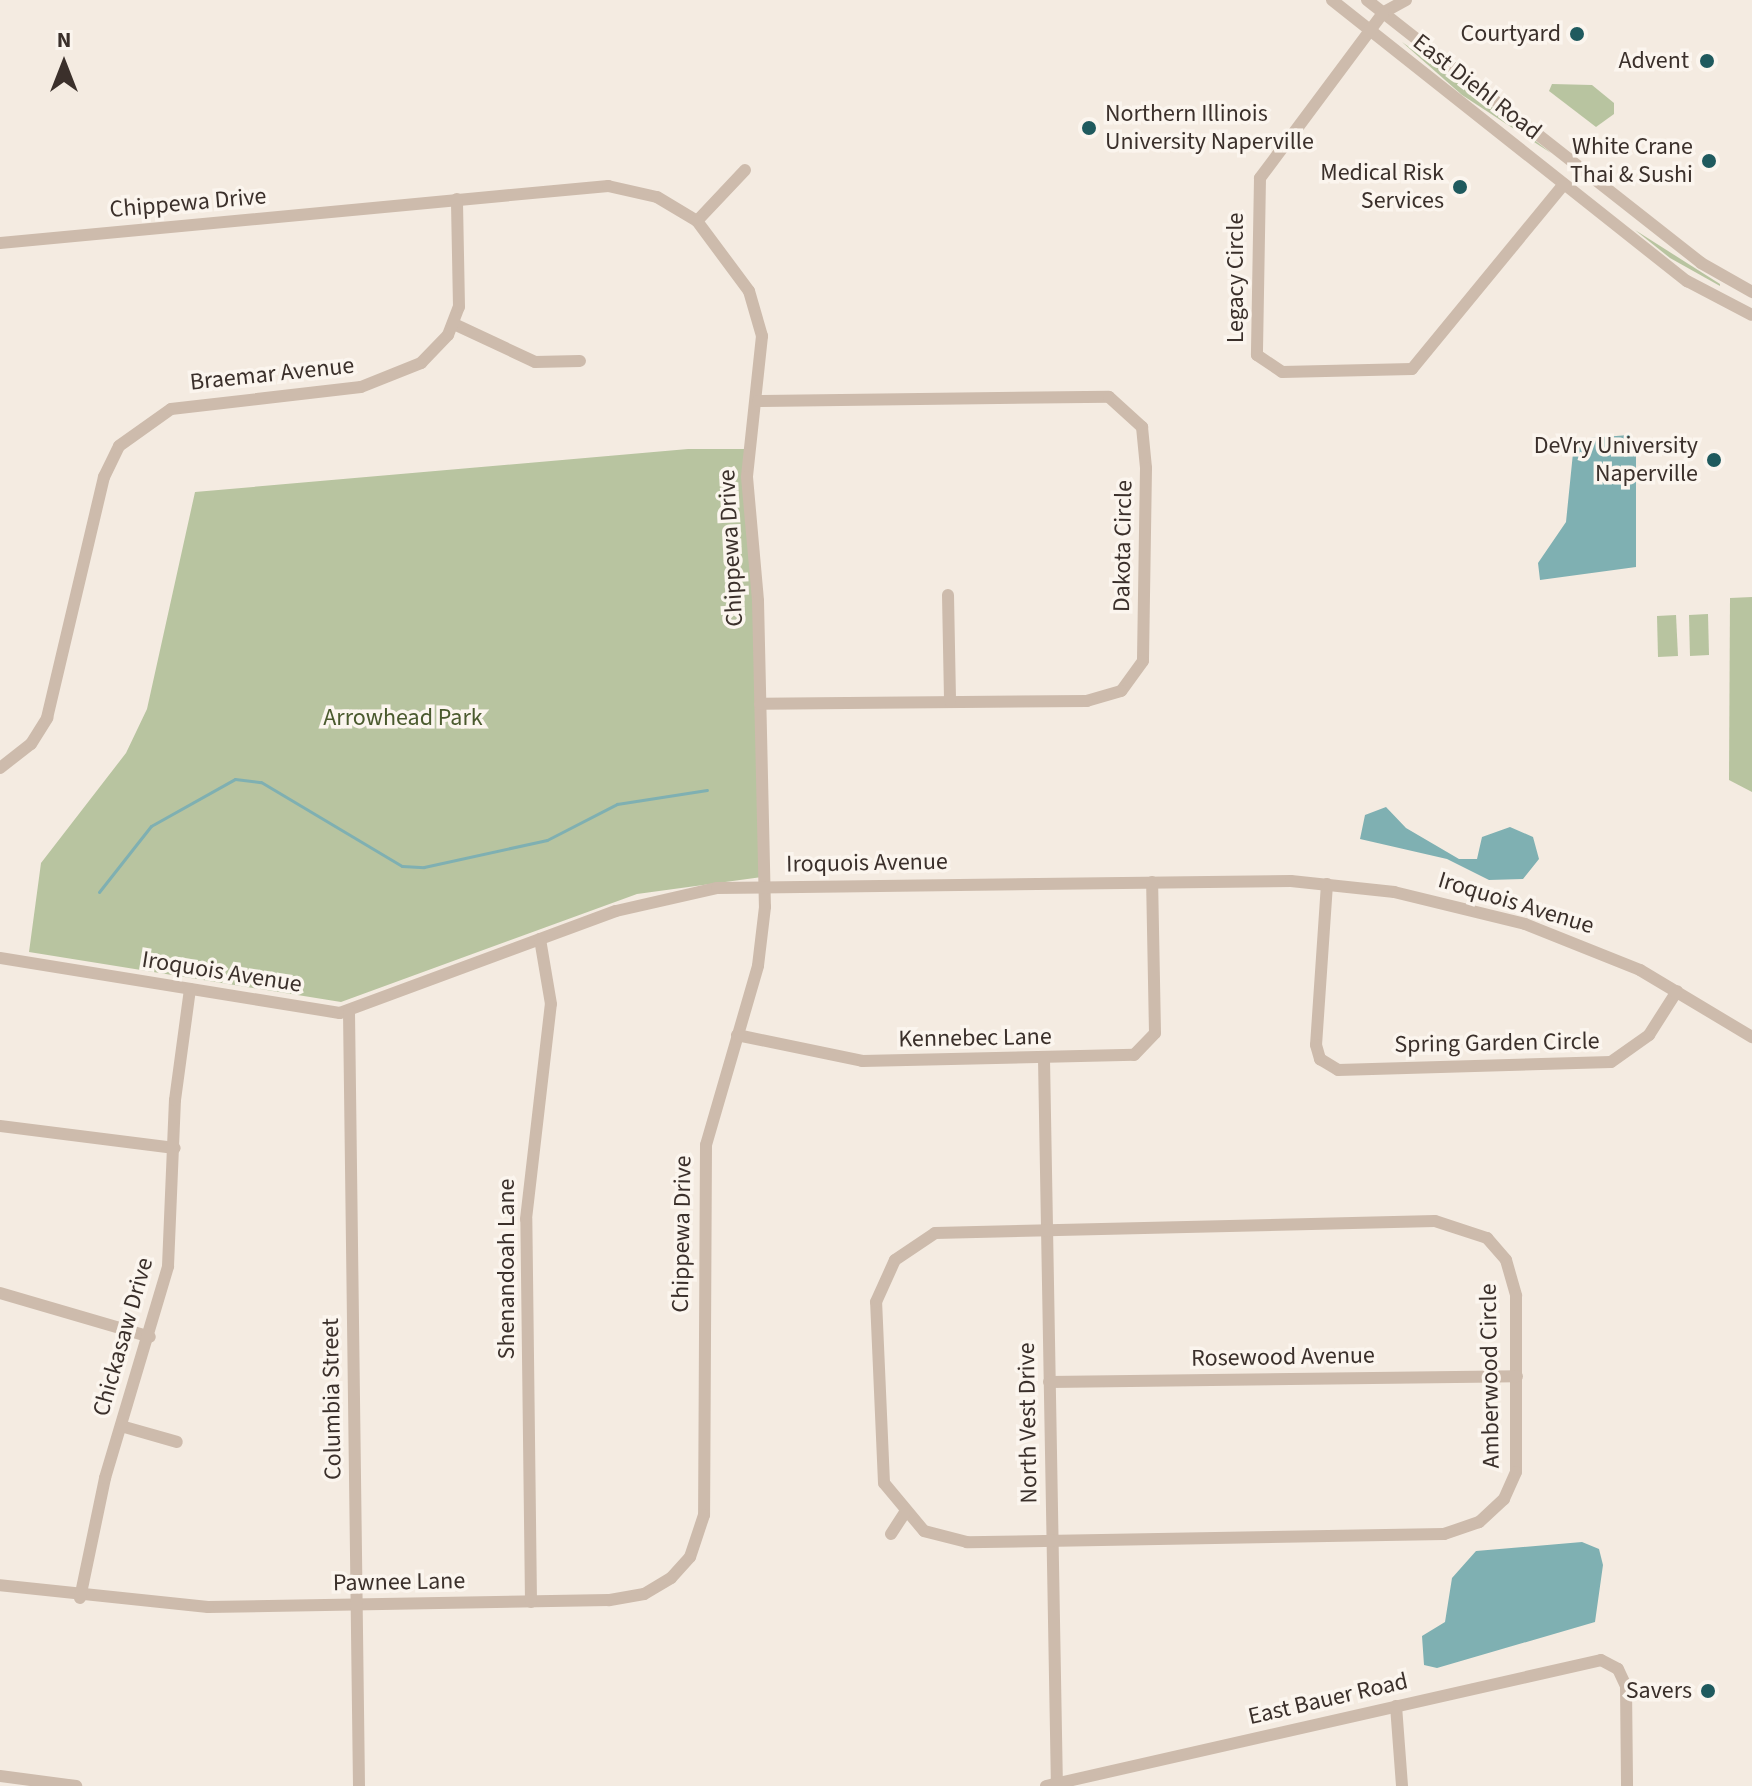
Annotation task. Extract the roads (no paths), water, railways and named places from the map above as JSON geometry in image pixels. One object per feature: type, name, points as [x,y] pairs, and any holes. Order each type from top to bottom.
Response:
[{"type":"street","name":"East Diehl Road","points":[[1332,0],[1687,281],[1752,315]]},
{"type":"street","name":"East Diehl Road","points":[[1367,0],[1382,6],[1701,263],[1752,292]]},
{"type":"street","points":[[1382,6],[1406,0]]},
{"type":"street","name":"Legacy Circle","points":[[1382,6],[1370,30],[1260,178],[1254,344],[1265,364],[1282,372],[1412,369],[1564,184]]},
{"type":"street","points":[[697,221],[745,170]]},
{"type":"street","name":"Chippewa Drive","points":[[0,243],[457,199],[617,187],[657,197],[697,221],[749,291],[759,318],[758,401],[747,477],[760,704],[763,887],[758,966],[737,1035],[703,1172],[704,1515],[696,1544]]},
{"type":"street","name":"Braemar Avenue","points":[[0,768],[31,744],[47,718],[104,477],[129,435],[157,414],[194,404],[391,380],[421,363],[454,324],[464,274],[457,199]]},
{"type":"street","points":[[454,324],[535,362],[580,361]]},
{"type":"street","name":"Dakota Circle","points":[[758,401],[1109,397],[1142,427],[1139,673],[1121,691],[1087,701],[760,704]]},
{"type":"street","points":[[948,595],[950,701]]},
{"type":"street","name":"Iroquois Avenue","points":[[0,958],[349,1012],[540,939],[654,900],[763,887],[1152,882],[1327,884],[1511,919],[1596,950],[1677,991],[1752,1037]]},
{"type":"street","name":"Kennebec Lane","points":[[737,1035],[846,1060],[1126,1057],[1145,1049],[1155,1033],[1152,882]]},
{"type":"street","name":"Spring Garden Circle","points":[[1327,884],[1316,1045],[1320,1059],[1338,1070],[1449,1061],[1611,1062],[1643,1042],[1677,991]]},
{"type":"street","name":"Shenandoah Lane","points":[[531,1602],[527,1197],[551,1004],[540,939]]},
{"type":"street","name":"Chickasaw Drive","points":[[80,1598],[121,1426],[150,1337],[172,1240],[175,1148],[190,989]]},
{"type":"street","name":"Columbia Street","points":[[349,1012],[359,1786]]},
{"type":"street","name":"North Vest Drive","points":[[1044,1059],[1054,1786]]},
{"type":"street","points":[[0,1126],[175,1148]]},
{"type":"street","name":"Amberwood Circle","points":[[1435,1221],[1470,1228],[1498,1248],[1513,1276],[1517,1376],[1513,1482],[1492,1513],[1461,1530],[1051,1540],[947,1539],[904,1514],[884,1483],[877,1444],[875,1311],[889,1269],[935,1233],[1046,1226],[1435,1221]]},
{"type":"street","points":[[0,1293],[150,1337]]},
{"type":"street","name":"Rosewood Avenue","points":[[1049,1382],[1517,1376]]},
{"type":"street","points":[[121,1426],[177,1442]]},
{"type":"street","points":[[891,1534],[904,1514]]},
{"type":"street","name":"Pawnee Lane","points":[[0,1585],[80,1598],[172,1607],[531,1602],[644,1594],[681,1568],[696,1544]]},
{"type":"street","name":"East Bauer Road","points":[[1054,1786],[1589,1661],[1618,1669],[1626,1686],[1627,1786]]},
{"type":"street","points":[[1396,1706],[1402,1786]]},
{"type":"street","points":[[0,1776],[76,1786]]},
{"type":"water","points":[[1629,435],[1636,444],[1636,567],[1540,580],[1538,563],[1566,522],[1573,453],[1590,438]]},
{"type":"water","points":[[1386,807],[1406,828],[1459,859],[1477,859],[1482,837],[1510,827],[1533,837],[1539,859],[1523,879],[1489,880],[1447,859],[1360,839],[1365,815]]},
{"type":"water","points":[[1582,1542],[1599,1549],[1603,1565],[1595,1622],[1437,1668],[1424,1665],[1422,1636],[1445,1622],[1452,1578],[1476,1551]]},
{"type":"waterway","points":[[99,892],[151,826],[235,779],[261,782],[402,866],[424,867],[547,840],[617,804],[707,790]]},
{"type":"place","name":"Courtyard","points":[[1577,34]]},
{"type":"place","name":"Advent","points":[[1707,61]]},
{"type":"place","name":"Northern Illinois University Naperville","points":[[1089,128]]},
{"type":"place","name":"White Crane Thai & Sushi","points":[[1709,161]]},
{"type":"place","name":"Medical Risk Services","points":[[1460,187]]},
{"type":"place","name":"DeVry University Naperville","points":[[1714,460]]},
{"type":"place","name":"Savers","points":[[1708,1691]]},
{"type":"park label","name":"Arrowhead Park","points":[[403,718]]}]
